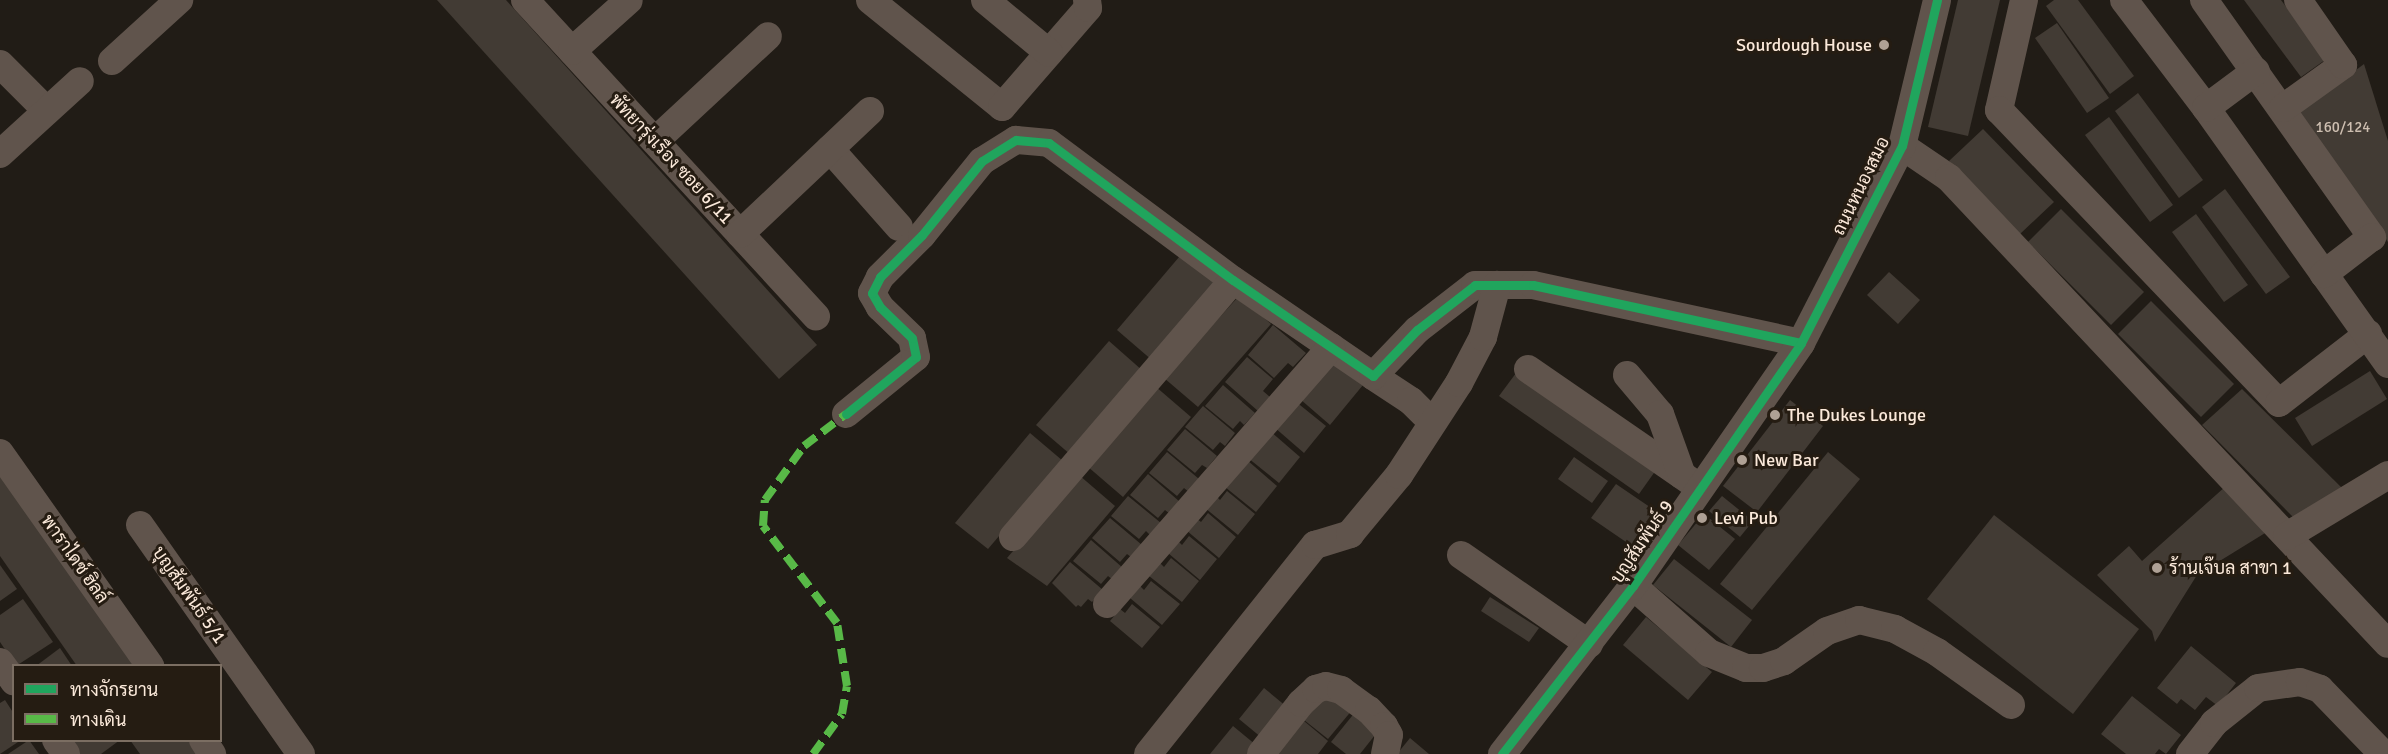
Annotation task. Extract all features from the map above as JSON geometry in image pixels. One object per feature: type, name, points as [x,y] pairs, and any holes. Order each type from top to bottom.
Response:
[{"type":"street","points":[[112,61],[179,0]]},
{"type":"street","name":"พัทยารุ่งเรือง ซอย 6/11","points":[[525,0],[816,317]]},
{"type":"street","points":[[572,51],[629,0]]},
{"type":"street","points":[[870,0],[1002,107],[1089,8],[1087,0]]},
{"type":"street","points":[[985,0],[1049,53]]},
{"type":"street","name":"ถนนหนองสมอ","points":[[1801,343],[1902,146],[1937,0]]},
{"type":"street","points":[[2024,0],[1999,110],[2279,403],[2368,334]]},
{"type":"street","points":[[2124,0],[2206,108],[2388,364]]},
{"type":"street","points":[[2283,108],[2343,65],[2298,0]]},
{"type":"street","points":[[2206,1],[2372,237],[2324,274]]},
{"type":"street","points":[[655,141],[768,36]]},
{"type":"street","points":[[0,64],[47,111]]},
{"type":"street","points":[[2206,108],[2256,72]]},
{"type":"street","points":[[0,154],[80,81]]},
{"type":"street","points":[[740,234],[870,111]]},
{"type":"street","points":[[846,414],[916,357],[912,338],[880,308],[872,293],[880,277],[922,235],[982,161],[1016,140],[1049,143],[1233,280],[1411,402],[1432,422]]},
{"type":"street","points":[[1902,146],[1949,178],[2388,644]]},
{"type":"street","points":[[830,149],[899,227]]},
{"type":"street","points":[[1013,537],[1233,280]]},
{"type":"street","points":[[1373,376],[1417,330],[1475,285],[1533,285],[1801,343]]},
{"type":"street","points":[[1148,754],[1316,545],[1350,534],[1399,475],[1459,383],[1483,337],[1497,285]]},
{"type":"street","name":"บุญสัมพันธ์ 9","points":[[1502,754],[1633,586],[1690,481],[1801,343]]},
{"type":"street","points":[[1107,604],[1331,347]]},
{"type":"street","points":[[1528,369],[1690,481]]},
{"type":"street","points":[[1627,375],[1660,414],[1690,481]]},
{"type":"street","name":"พาราไดซ์ ฮิลล์","points":[[0,453],[149,664]]},
{"type":"street","points":[[2286,536],[2388,475]]},
{"type":"street","name":"บุญสัมพันธ์ 5/1","points":[[140,525],[301,754]]},
{"type":"street","points":[[1461,555],[1588,644]]},
{"type":"street","points":[[1633,586],[1709,653],[1746,668],[1764,668],[1784,661],[1827,632],[1859,620],[1895,629],[1937,652],[2011,705]]},
{"type":"street","points":[[2190,754],[2214,723],[2258,688],[2300,682],[2320,689],[2383,754]]},
{"type":"street","points":[[1261,754],[1301,703],[1316,689],[1326,686],[1341,690],[1369,710],[1384,726],[1389,735],[1385,754]]},
{"type":"street","points":[[57,742],[66,754]]},
{"type":"building","points":[[437,0],[506,0],[817,345],[779,379]]},
{"type":"building","points":[[1958,0],[2000,0],[1968,136],[1928,127]]},
{"type":"building","points":[[2054,0],[2078,0],[2134,76],[2110,94],[2046,6]]},
{"type":"building","points":[[2244,0],[2281,0],[2325,60],[2301,77]]},
{"type":"building","points":[[2057,23],[2109,98],[2087,113],[2035,38]]},
{"type":"building","points":[[2364,64],[2388,141],[2388,242],[2296,115]]},
{"type":"building","points":[[2138,93],[2203,180],[2179,198],[2115,111]]},
{"type":"building","points":[[2109,117],[2173,205],[2150,222],[2085,135]]},
{"type":"building","points":[[1983,129],[2054,202],[2020,234],[1949,161]]},
{"type":"building","points":[[2225,189],[2290,277],[2266,294],[2202,207]]},
{"type":"building","points":[[2061,209],[2144,292],[2111,325],[2028,242]]},
{"type":"building","points":[[2196,214],[2248,285],[2224,302],[2172,232]]},
{"type":"building","points":[[1185,250],[1221,281],[1153,361],[1117,330]]},
{"type":"building","points":[[1889,272],[1920,300],[1898,324],[1867,295]]},
{"type":"building","points":[[1239,296],[1271,324],[1198,407],[1164,378]]},
{"type":"building","points":[[2151,301],[2234,384],[2201,417],[2118,334]]},
{"type":"building","points":[[1273,325],[1306,353],[1293,367],[1288,363],[1274,378],[1248,355]]},
{"type":"building","points":[[1109,341],[1143,371],[1071,455],[1036,425]]},
{"type":"building","points":[[1247,357],[1273,379],[1263,391],[1270,397],[1258,411],[1225,382]]},
{"type":"building","points":[[1332,360],[1363,385],[1330,425],[1300,399]]},
{"type":"building","points":[[1522,365],[1661,463],[1639,494],[1499,396]]},
{"type":"building","points":[[2370,371],[2387,399],[2312,446],[2295,418]]},
{"type":"building","points":[[1223,385],[1255,413],[1244,425],[1240,421],[1233,429],[1205,406]]},
{"type":"building","points":[[1155,386],[1191,417],[1123,497],[1087,466]]},
{"type":"building","points":[[2242,389],[2344,490],[2294,518],[2202,425]]},
{"type":"building","points":[[1790,400],[1823,426],[1757,512],[1723,486]]},
{"type":"building","points":[[1295,401],[1326,426],[1304,453],[1274,427]]},
{"type":"building","points":[[1203,406],[1235,433],[1225,446],[1220,442],[1213,450],[1185,427]]},
{"type":"building","points":[[1185,429],[1217,456],[1207,468],[1202,465],[1195,473],[1167,450]]},
{"type":"building","points":[[1270,431],[1300,457],[1279,483],[1248,458]]},
{"type":"building","points":[[1030,433],[1063,461],[988,549],[955,523]]},
{"type":"building","points":[[1167,452],[1199,479],[1189,492],[1184,488],[1177,496],[1149,473]]},
{"type":"building","points":[[1828,452],[1860,479],[1752,610],[1720,584]]},
{"type":"building","points":[[1574,457],[1608,481],[1592,503],[1558,479]]},
{"type":"building","points":[[1247,460],[1277,486],[1256,512],[1225,487]]},
{"type":"building","points":[[0,472],[135,664],[76,664],[0,556]]},
{"type":"building","points":[[1148,474],[1180,502],[1170,514],[1165,510],[1158,518],[1130,495]]},
{"type":"building","points":[[1079,475],[1115,506],[1047,586],[1007,558]]},
{"type":"building","points":[[1616,484],[1666,518],[1642,553],[1591,518]]},
{"type":"building","name":"ร้านเจ๊บล สาขา 1","points":[[2226,486],[2270,530],[2197,575],[2155,642],[2152,631],[2097,575],[2129,546],[2142,561]]},
{"type":"building","points":[[1227,491],[1255,514],[1238,535],[1205,508],[1216,496],[1220,500]]},
{"type":"building","points":[[1128,496],[1161,523],[1150,535],[1146,531],[1139,539],[1111,516]]},
{"type":"building","points":[[1722,496],[1753,521],[1740,537],[1709,511]]},
{"type":"building","points":[[1208,513],[1236,537],[1219,558],[1186,530],[1196,518],[1201,522]]},
{"type":"building","points":[[1704,514],[1735,539],[1709,570],[1678,545]]},
{"type":"building","points":[[1994,515],[2139,629],[2073,714],[1927,599]]},
{"type":"building","points":[[1110,518],[1142,545],[1131,557],[1127,554],[1120,562],[1092,538]]},
{"type":"building","points":[[1189,536],[1217,559],[1200,580],[1168,553],[1178,541],[1182,545]]},
{"type":"building","points":[[1091,540],[1123,568],[1113,580],[1108,576],[1101,584],[1073,561]]},
{"type":"building","points":[[1171,558],[1199,581],[1182,602],[1149,576],[1160,563],[1164,567]]},
{"type":"building","points":[[1674,559],[1752,620],[1731,647],[1653,585]]},
{"type":"building","points":[[1070,562],[1103,590],[1092,602],[1088,599],[1081,607],[1078,605],[1076,607],[1052,583]]},
{"type":"building","points":[[0,565],[17,589],[0,601]]},
{"type":"building","points":[[1151,581],[1180,604],[1162,625],[1130,598],[1140,586],[1144,590]]},
{"type":"building","points":[[1490,597],[1539,628],[1529,642],[1481,611]]},
{"type":"building","points":[[23,599],[53,642],[19,664],[15,664],[0,642],[0,615]]},
{"type":"building","points":[[1132,604],[1160,627],[1142,648],[1110,621],[1120,609],[1125,613]]},
{"type":"building","points":[[1646,617],[1712,672],[1688,700],[1623,645]]},
{"type":"building","points":[[2191,646],[2236,683],[2218,706],[2206,697],[2195,710],[2181,699],[2177,704],[2157,688]]},
{"type":"building","points":[[60,648],[71,664],[39,664]]},
{"type":"building","points":[[1264,688],[1287,707],[1262,738],[1239,719]]},
{"type":"building","points":[[1329,690],[1353,709],[1328,739],[1304,720]]},
{"type":"building","points":[[2132,696],[2181,735],[2166,754],[2159,749],[2155,754],[2126,754],[2101,734]]},
{"type":"building","points":[[5,700],[12,711],[12,742],[18,742],[0,754],[0,703]]},
{"type":"building","points":[[1356,711],[1379,730],[1360,754],[1346,754],[1331,742]]},
{"type":"building","points":[[1304,721],[1328,741],[1318,754],[1277,754]]},
{"type":"building","points":[[1233,726],[1256,745],[1249,754],[1210,754]]},
{"type":"building","points":[[1410,738],[1429,754],[1397,754]]},
{"type":"building","points":[[26,742],[30,742],[39,754],[8,754]]},
{"type":"building","points":[[72,742],[117,742],[101,754],[80,754]]},
{"type":"building","points":[[131,742],[190,742],[199,754],[140,754]]},
{"type":"marked path","points":[[813,754],[842,714],[847,686],[837,623],[763,526],[765,500],[804,446],[846,414]]},
{"type":"cycle path","points":[[1502,754],[1633,586],[1801,343],[1902,146],[1937,0]]},
{"type":"cycle path","points":[[846,414],[916,357],[912,338],[880,307],[872,293],[880,277],[922,235],[982,161],[1016,140],[1049,143],[1233,280],[1373,376],[1417,330],[1475,285],[1533,285],[1801,343]]},
{"type":"place","name":"Sourdough House","points":[[1884,45]]},
{"type":"place","name":"The Dukes Lounge","points":[[1775,415]]},
{"type":"place","name":"New Bar","points":[[1742,460]]},
{"type":"place","name":"Levi Pub","points":[[1702,518]]},
{"type":"place","name":"ร้านเจ๊บล สาขา 1","points":[[2157,568]]}]
